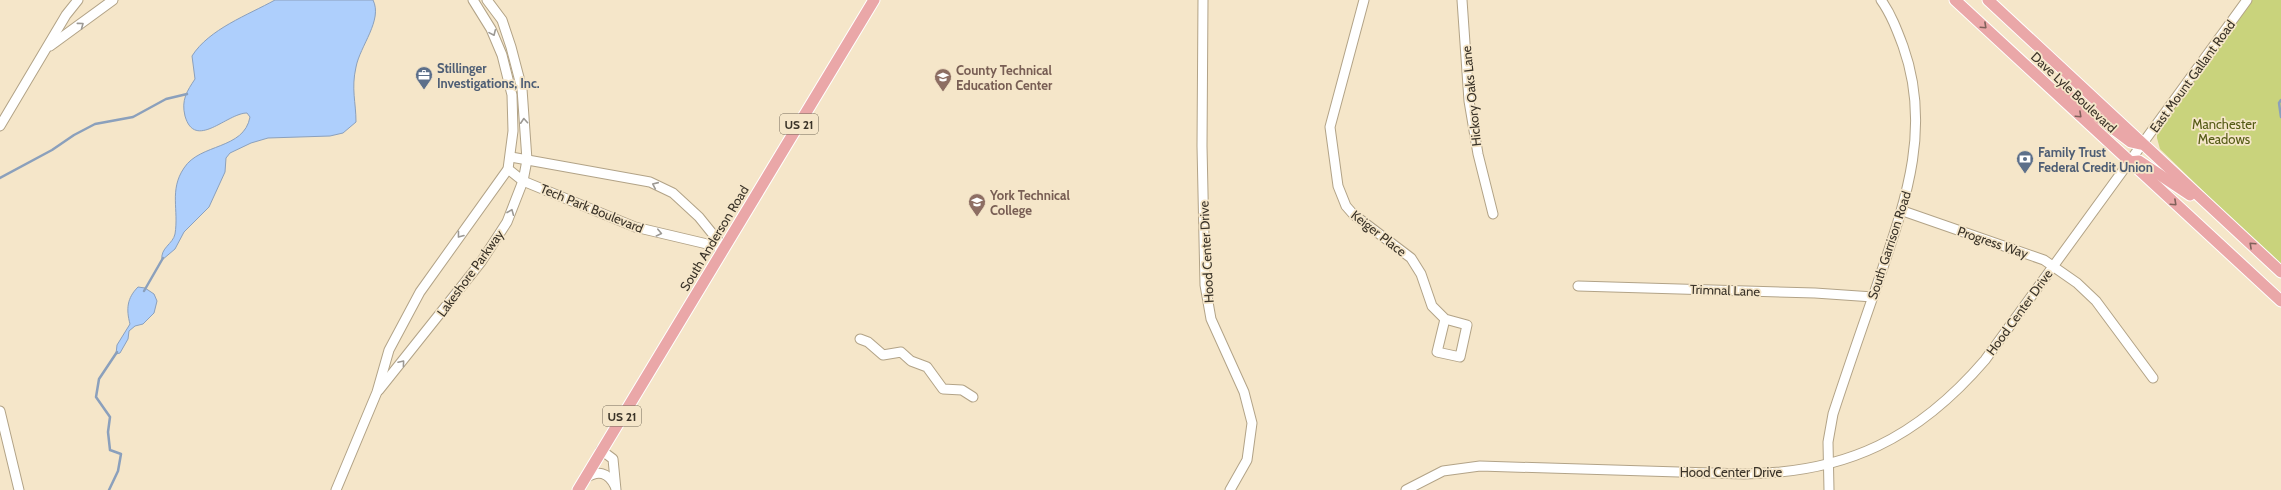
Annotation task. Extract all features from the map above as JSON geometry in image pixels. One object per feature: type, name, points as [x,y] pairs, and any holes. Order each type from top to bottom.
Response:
[{"type":"main road","name":"South Anderson Road","points":[[578,490],[874,0]]},
{"type":"main road","name":"Dave Lyle Boulevard","points":[[1955,0],[2281,301]]},
{"type":"main road","name":"Dave Lyle Boulevard","points":[[1988,0],[2140,147],[2220,215],[2281,272]]},
{"type":"main road","points":[[2012,52],[2131,142],[2140,147]]},
{"type":"main road","points":[[2129,162],[2139,161],[2220,215]]},
{"type":"street","points":[[0,126],[49,47],[66,15],[78,0]]},
{"type":"street","points":[[49,47],[113,0]]},
{"type":"street","name":"Lakeshore Parkway","points":[[336,490],[377,392],[389,350],[420,292],[484,205],[508,169],[511,157],[513,131],[512,95],[499,48],[491,29],[473,0]]},
{"type":"street","name":"Lakeshore Parkway","points":[[377,392],[481,262],[507,222],[523,181],[527,160],[522,89],[502,20],[488,0]]},
{"type":"street","name":"Hood Center Drive","points":[[1203,0],[1202,146],[1206,286],[1211,320],[1244,392],[1252,424],[1247,460],[1230,490]]},
{"type":"street","name":"Keiger Place","points":[[1364,0],[1330,127],[1338,186],[1346,206],[1353,214],[1411,258],[1421,274],[1432,306],[1445,319]]},
{"type":"street","name":"Hickory Oaks Lane","points":[[1462,0],[1470,101],[1478,154],[1493,214]]},
{"type":"street","name":"South Garrison Road","points":[[1829,490],[1828,442],[1833,414],[1902,210],[1911,174],[1917,128],[1914,90],[1908,59],[1898,32],[1881,0]]},
{"type":"street","name":"East Mount Gallant Road","points":[[2140,147],[2247,0]]},
{"type":"street","name":"Hood Center Drive","points":[[1406,490],[1444,471],[1480,466],[1750,474],[1786,472],[1828,464],[1886,442],[1925,418],[1946,401],[1984,360],[2140,147]]},
{"type":"street","name":"Tech Park Boulevard","points":[[511,157],[650,182],[673,193],[699,216],[724,248]]},
{"type":"street","name":"Tech Park Boulevard","points":[[508,169],[523,181],[635,227],[724,248]]},
{"type":"street","name":"Progress Way","points":[[1902,210],[2044,260],[2053,266],[2077,283],[2096,301],[2153,378]]},
{"type":"street","name":"Trimnal Lane","points":[[1578,286],[1813,293],[1872,297]]},
{"type":"street","points":[[1445,319],[1467,325],[1460,357],[1437,352],[1445,319]]},
{"type":"street","points":[[860,339],[869,343],[883,355],[901,352],[911,361],[928,367],[943,389],[962,390],[973,397]]},
{"type":"street","points":[[0,411],[19,490]]},
{"type":"street","points":[[601,450],[613,459],[616,488]]},
{"type":"street","points":[[585,478],[596,473],[603,473],[610,478],[616,488]]},
{"type":"green space","name":"Manchester Meadows","points":[[2251,0],[2281,0],[2281,267],[2160,149],[2157,138],[2157,127]]},
{"type":"water","points":[[275,0],[373,0],[375,16],[373,24],[356,67],[354,89],[356,122],[343,133],[330,136],[268,138],[251,143],[230,153],[226,158],[225,172],[209,207],[184,232],[175,249],[162,260],[163,252],[172,241],[175,234],[175,200],[179,176],[191,160],[200,154],[231,141],[239,135],[246,128],[250,117],[247,113],[239,115],[230,118],[212,128],[204,130],[196,130],[190,126],[185,116],[184,100],[195,79],[192,56],[199,46],[219,30]]},
{"type":"water","points":[[138,287],[145,288],[154,294],[157,301],[154,313],[143,324],[135,326],[129,331],[128,339],[120,353],[116,354],[117,345],[130,324],[128,304],[134,291]]},
{"type":"waterway","points":[[0,178],[52,150],[74,135],[95,124],[133,117],[166,99],[187,94]]},
{"type":"waterway","points":[[2281,100],[2279,103],[2281,117]]},
{"type":"waterway","points":[[144,291],[163,258]]},
{"type":"waterway","points":[[109,490],[118,471],[121,454],[110,450],[108,432],[110,417],[96,397],[99,379],[117,352]]},
{"type":"place","name":"Stillinger Investigations, Inc.","points":[[424,90]]},
{"type":"place","name":"County Technical Education Center","points":[[943,92]]},
{"type":"place","name":"Family Trust Federal Credit Union","points":[[2025,174]]},
{"type":"place","name":"York Technical College","points":[[977,217]]}]
